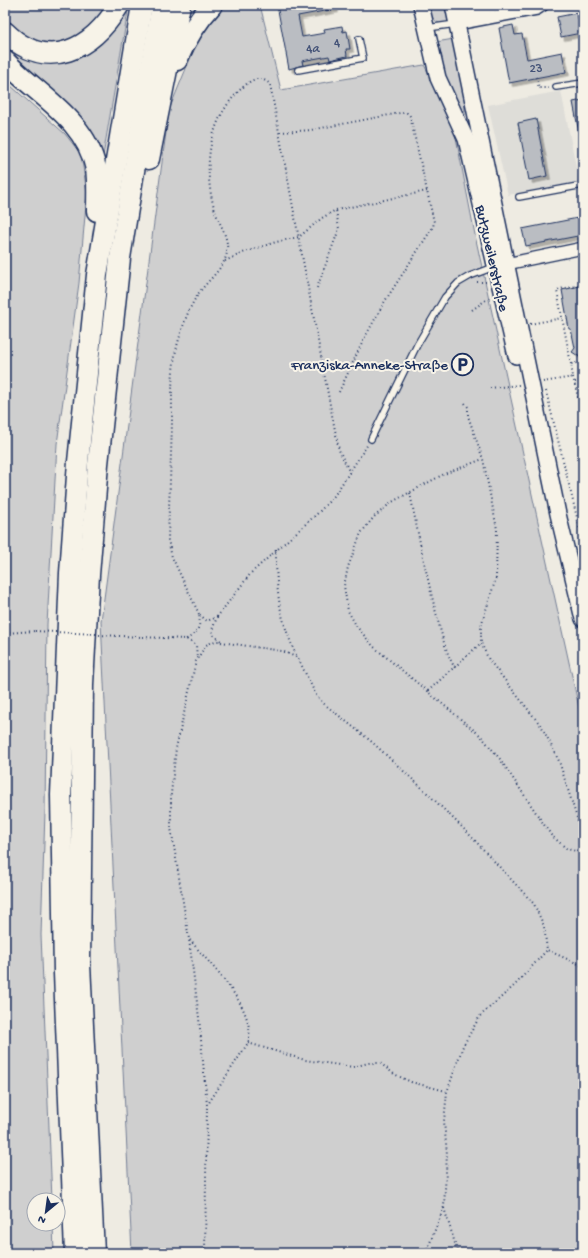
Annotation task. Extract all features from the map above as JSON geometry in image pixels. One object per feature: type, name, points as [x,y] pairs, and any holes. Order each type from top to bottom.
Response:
[{"type":"highway","points":[[5,32],[23,46],[37,51],[49,53],[70,50],[91,39],[104,28],[119,5]]},
{"type":"highway","points":[[74,1253],[64,973],[61,795],[70,573],[78,462],[96,275],[142,5]]},
{"type":"highway","points":[[94,1253],[80,964],[83,684],[89,574],[109,351],[126,220],[162,5]]},
{"type":"highway","points":[[126,220],[138,200],[145,177],[180,5]]},
{"type":"highway","points":[[160,101],[185,41],[196,24],[212,5]]},
{"type":"highway","points":[[5,61],[61,110],[72,122],[90,150],[96,168],[97,186],[96,275]]},
{"type":"main road","name":"Butzweilerstraße","points":[[421,5],[438,78],[466,139],[501,265]]},
{"type":"main road","name":"Butzweilerstraße","points":[[455,15],[501,265],[527,384],[583,619]]},
{"type":"street","points":[[455,15],[501,5]]},
{"type":"street","points":[[455,15],[537,9],[543,5]]},
{"type":"street","points":[[501,265],[583,248]]},
{"type":"lane","points":[[426,28],[450,26],[455,15]]},
{"type":"lane","points":[[298,70],[363,58],[359,39]]},
{"type":"lane","points":[[556,88],[583,83]]},
{"type":"lane","points":[[519,197],[583,185]]},
{"type":"lane","points":[[371,439],[417,345],[445,297],[458,283],[470,276],[501,265]]},
{"type":"path","points":[[536,77],[540,88],[556,88]]},
{"type":"path","points":[[5,633],[35,631],[186,639],[192,637],[198,630],[200,622],[199,614],[172,557],[168,540],[173,381],[176,348],[186,314],[197,295],[225,261],[228,251],[226,238],[215,210],[210,187],[208,165],[214,130],[231,98],[247,83],[256,79],[264,79],[270,84],[332,417],[340,450],[350,473]]},
{"type":"path","points":[[280,132],[311,130],[400,113],[407,113],[410,116],[434,222],[433,227],[367,332],[338,394]]},
{"type":"path","points":[[225,261],[245,252],[276,242],[299,238],[322,218],[336,210],[427,191]]},
{"type":"path","points":[[317,288],[339,229],[336,210]]},
{"type":"path","points":[[458,283],[489,283]]},
{"type":"path","points":[[583,285],[559,289],[557,291],[574,382],[583,418]]},
{"type":"path","points":[[472,310],[480,306],[494,292]]},
{"type":"path","points":[[530,324],[562,318]]},
{"type":"path","points":[[571,364],[583,362]]},
{"type":"path","points":[[490,388],[573,377]]},
{"type":"path","points":[[574,382],[583,380]]},
{"type":"path","points":[[465,403],[468,408],[468,416],[483,459],[497,529],[496,578],[481,626],[481,643],[490,660],[542,728],[559,762],[582,834],[582,848],[576,852]]},
{"type":"path","points":[[221,641],[213,635],[212,630],[217,617],[251,573],[276,549],[318,513],[334,496],[371,439]]},
{"type":"path","points":[[583,452],[580,456],[583,467]]},
{"type":"path","points":[[483,459],[444,474],[392,502],[374,517],[361,533],[348,567],[344,586],[348,611],[357,627],[374,647],[481,736],[500,759],[551,835],[567,848],[583,853]]},
{"type":"path","points":[[410,493],[425,570],[441,631],[450,660],[455,668]]},
{"type":"path","points":[[276,549],[277,590],[282,621],[316,695],[323,703],[372,742],[467,832],[534,904],[544,926],[547,950],[515,985],[480,1016],[463,1046],[446,1092],[444,1121],[446,1154],[444,1207],[458,1253]]},
{"type":"path","points":[[199,614],[207,621],[217,617]]},
{"type":"path","points":[[186,639],[196,645],[196,661],[176,748],[171,794],[171,828],[200,1018],[207,1105],[205,1253]]},
{"type":"path","points":[[196,661],[206,645],[215,641],[282,651],[298,658]]},
{"type":"path","points":[[428,691],[481,643]]},
{"type":"path","points":[[189,939],[238,999],[247,1018],[250,1035],[248,1043],[207,1105]]},
{"type":"path","points":[[547,950],[583,966]]},
{"type":"path","points":[[248,1043],[305,1060],[353,1067],[369,1063],[380,1063],[394,1074],[411,1082],[446,1092]]},
{"type":"path","points":[[426,1253],[444,1207]]},
{"type":"shaded area","points":[[5,5],[113,5],[85,38],[39,47],[5,25]]},
{"type":"shaded area","points":[[125,5],[129,5],[101,168],[5,54],[5,39],[50,58]]},
{"type":"shaded area","points":[[229,5],[260,5],[281,90],[424,65],[452,117],[476,240],[583,726],[583,1253],[132,1253],[101,621],[169,110],[206,20]]},
{"type":"shaded area","points":[[427,5],[445,5],[450,21],[441,23],[435,20],[432,17]]},
{"type":"shaded area","points":[[454,39],[464,85],[465,115],[444,78],[436,42]]},
{"type":"shaded area","points":[[5,78],[10,85],[65,134],[81,154],[87,193],[79,283],[57,444],[47,624],[45,812],[41,935],[52,1192],[26,1192],[26,1232],[53,1232],[54,1253],[5,1253]]},
{"type":"shaded area","points":[[561,91],[579,182],[508,195],[488,105]]},
{"type":"building","points":[[277,5],[334,5],[335,9],[298,16],[302,37],[325,33],[324,29],[342,26],[343,32],[347,31],[350,49],[346,49],[347,56],[330,60],[329,56],[302,61],[303,65],[289,69]]},
{"type":"building","points":[[577,13],[581,33],[561,37],[557,17]]},
{"type":"building","points":[[513,25],[515,35],[522,34],[527,59],[562,52],[566,72],[509,83],[499,28]]},
{"type":"building","points":[[583,100],[583,133],[579,133],[573,102]]},
{"type":"building","points":[[536,119],[547,176],[529,180],[518,123]]},
{"type":"building","points":[[583,217],[583,235],[526,246],[522,229]]},
{"type":"building","points":[[580,286],[583,300],[583,359],[572,352],[575,348],[571,329],[569,329],[562,290]]},
{"type":"place","name":"Franziska-Anneke-Straße","points":[[463,364]]}]
